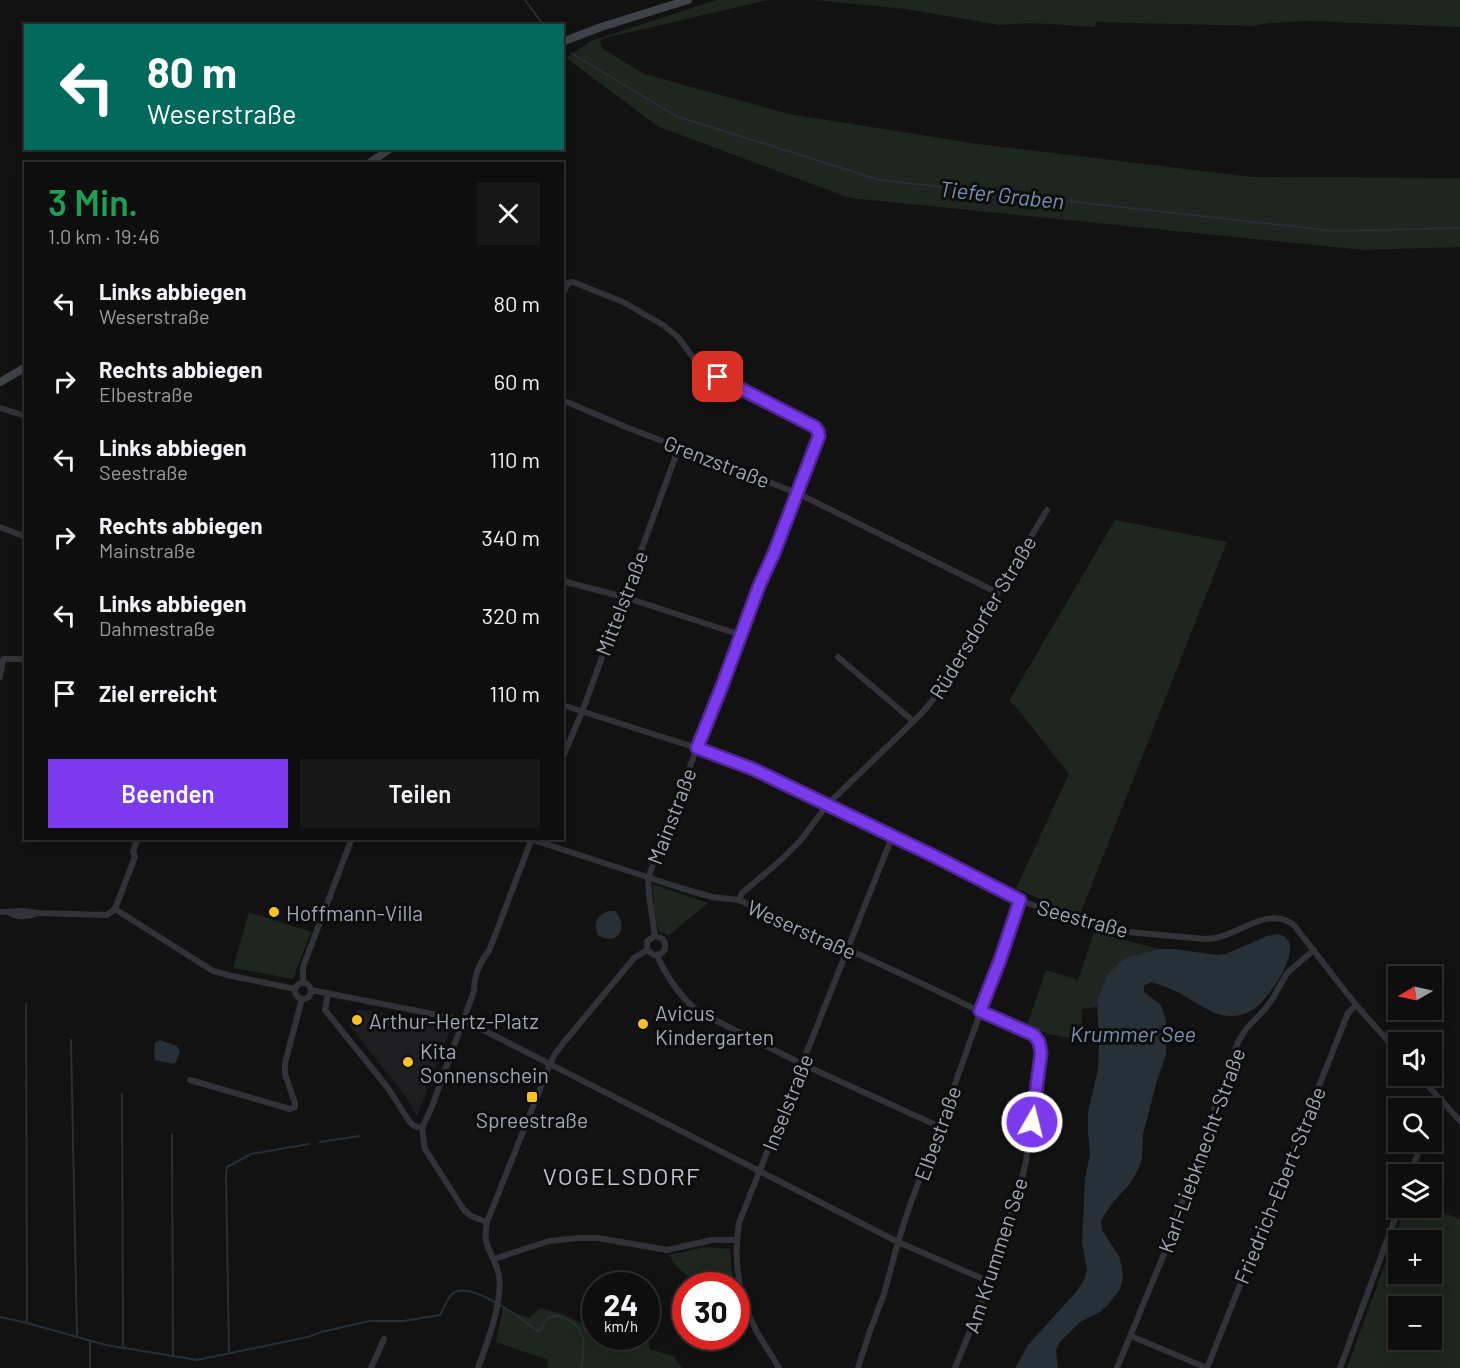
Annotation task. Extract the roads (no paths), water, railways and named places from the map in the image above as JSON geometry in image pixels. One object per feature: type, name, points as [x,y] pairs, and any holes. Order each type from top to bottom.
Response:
[{"type":"main road","points":[[564,41],[688,0]]},
{"type":"main road","points":[[371,162],[389,150]]},
{"type":"main road","points":[[0,382],[24,368]]},
{"type":"street","name":"Mainstraße","points":[[564,290],[568,283],[577,283],[645,314],[678,337],[704,368],[815,427],[819,436],[759,586],[648,878],[655,936]]},
{"type":"street","name":"Grenzstraße","points":[[564,401],[797,493],[998,593]]},
{"type":"street","points":[[0,408],[24,415]]},
{"type":"street","name":"Mittelstraße","points":[[564,754],[582,712],[679,447]]},
{"type":"street","name":"Rüdersdorfer Straße","points":[[739,900],[742,893],[782,860],[801,840],[827,805],[932,701],[1047,510]]},
{"type":"street","points":[[0,527],[24,536]]},
{"type":"street","points":[[564,582],[624,597],[741,635]]},
{"type":"street","name":"Rüdersdorfer Straße","points":[[838,657],[913,721]]},
{"type":"street","points":[[0,677],[3,659],[24,659]]},
{"type":"street","name":"Seestraße","points":[[564,706],[697,748],[753,769],[1020,900],[1054,913],[1128,932],[1205,939],[1224,937],[1260,920],[1276,917],[1286,920],[1293,924],[1356,1005],[1388,1041]]},
{"type":"street","name":"Inselstraße","points":[[778,1368],[757,1331],[743,1297],[739,1280],[736,1240],[741,1214],[892,837]]},
{"type":"street","points":[[0,912],[107,915],[115,909],[135,857],[133,851],[137,840]]},
{"type":"street","points":[[303,983],[303,967],[351,840]]},
{"type":"street","points":[[487,1222],[471,1216],[464,1210],[425,1149],[422,1128],[464,1020],[474,991],[474,978],[482,959],[489,951],[530,840]]},
{"type":"street","name":"Weserstraße","points":[[533,840],[712,897],[739,900],[1034,1035]]},
{"type":"street","name":"Elbestraße","points":[[858,1368],[938,1126],[952,1093],[1020,900]]},
{"type":"street","points":[[115,909],[213,970],[295,989]]},
{"type":"street","points":[[655,936],[663,939],[666,944],[663,952],[657,955],[647,950],[647,941],[655,936]]},
{"type":"street","points":[[478,1368],[489,1337],[498,1299],[499,1277],[486,1242],[487,1222],[550,1064],[565,1041],[634,958],[647,950]]},
{"type":"street","name":"Karl-Liebknecht-Straße","points":[[1117,1368],[1164,1254],[1238,1042],[1246,1029],[1273,998],[1287,974],[1314,950]]},
{"type":"street","points":[[657,955],[677,990],[690,1005],[712,1019],[802,1064],[938,1126]]},
{"type":"street","points":[[300,983],[309,985],[311,990],[309,997],[302,999],[295,994],[295,989],[300,983]]},
{"type":"street","points":[[311,990],[464,1020],[898,1242],[990,1282]]},
{"type":"street","points":[[328,993],[325,1010],[388,1088],[409,1121],[414,1126],[422,1128]]},
{"type":"street","points":[[190,1080],[290,1109],[295,1107],[285,1074],[285,1063],[302,999]]},
{"type":"street","name":"Friedrich-Ebert-Straße","points":[[1207,1368],[1348,1013],[1356,1005]]},
{"type":"street","name":"Am Krummen See","points":[[955,1368],[990,1282],[1026,1161],[1041,1053],[1039,1042],[1034,1035]]},
{"type":"street","points":[[1428,1086],[1439,1098]]},
{"type":"street","points":[[1442,1101],[1460,1121]]},
{"type":"street","points":[[1340,1368],[1395,1218]]},
{"type":"street","points":[[494,1259],[549,1241],[578,1238],[598,1238],[667,1250],[712,1240],[736,1240]]},
{"type":"street","points":[[1131,1336],[1207,1368]]},
{"type":"street","points":[[371,1368],[384,1339]]},
{"type":"water","points":[[608,911],[615,911],[621,922],[620,933],[611,939],[598,935],[596,927],[598,918]]},
{"type":"water","name":"Krummer See","points":[[1277,934],[1286,938],[1290,946],[1285,968],[1264,1000],[1246,1013],[1235,1016],[1216,1013],[1162,986],[1151,982],[1144,986],[1144,992],[1160,1004],[1163,1010],[1166,1021],[1166,1054],[1143,1134],[1142,1159],[1139,1168],[1130,1184],[1101,1220],[1102,1230],[1119,1256],[1123,1278],[1120,1289],[1108,1305],[1100,1312],[1080,1322],[1060,1342],[1056,1350],[1058,1368],[1015,1368],[1028,1345],[1076,1292],[1087,1270],[1082,1243],[1085,1178],[1090,1155],[1088,1112],[1098,1069],[1097,1000],[1108,974],[1125,958],[1159,949],[1226,954]]},
{"type":"water","points":[[160,1040],[177,1046],[180,1051],[173,1064],[155,1060],[155,1043]]},
{"type":"waterway","name":"Tiefer Graben","points":[[525,0],[543,24]]},
{"type":"waterway","name":"Tiefer Graben","points":[[571,53],[676,116],[880,180],[1334,231],[1460,228]]},
{"type":"waterway","points":[[26,1004],[27,1323]]},
{"type":"waterway","points":[[71,1040],[77,1337]]},
{"type":"waterway","points":[[122,1094],[123,1346]]},
{"type":"waterway","points":[[172,1135],[173,1356]]},
{"type":"waterway","points":[[320,1142],[359,1136]]},
{"type":"waterway","points":[[229,1353],[227,1167],[251,1154],[309,1144]]},
{"type":"waterway","points":[[0,1317],[106,1345],[197,1360],[308,1337],[370,1321],[404,1321],[440,1315],[450,1296],[455,1292],[464,1291],[486,1297],[538,1331],[548,1318],[553,1316],[569,1320],[578,1328],[583,1338],[581,1368]]},
{"type":"waterway","points":[[90,1341],[90,1368]]},
{"type":"place","name":"Hoffmann-Villa","points":[[274,912]]},
{"type":"place","name":"Arthur-Hertz-Platz","points":[[357,1020]]},
{"type":"place","name":"Avicus Kindergarten","points":[[643,1024]]},
{"type":"place","name":"Kita Sonnenschein","points":[[408,1062]]},
{"type":"place","name":"Spreestraße","points":[[532,1097]]},
{"type":"district","name":"VOGELSDORF","points":[[622,1175]]}]
